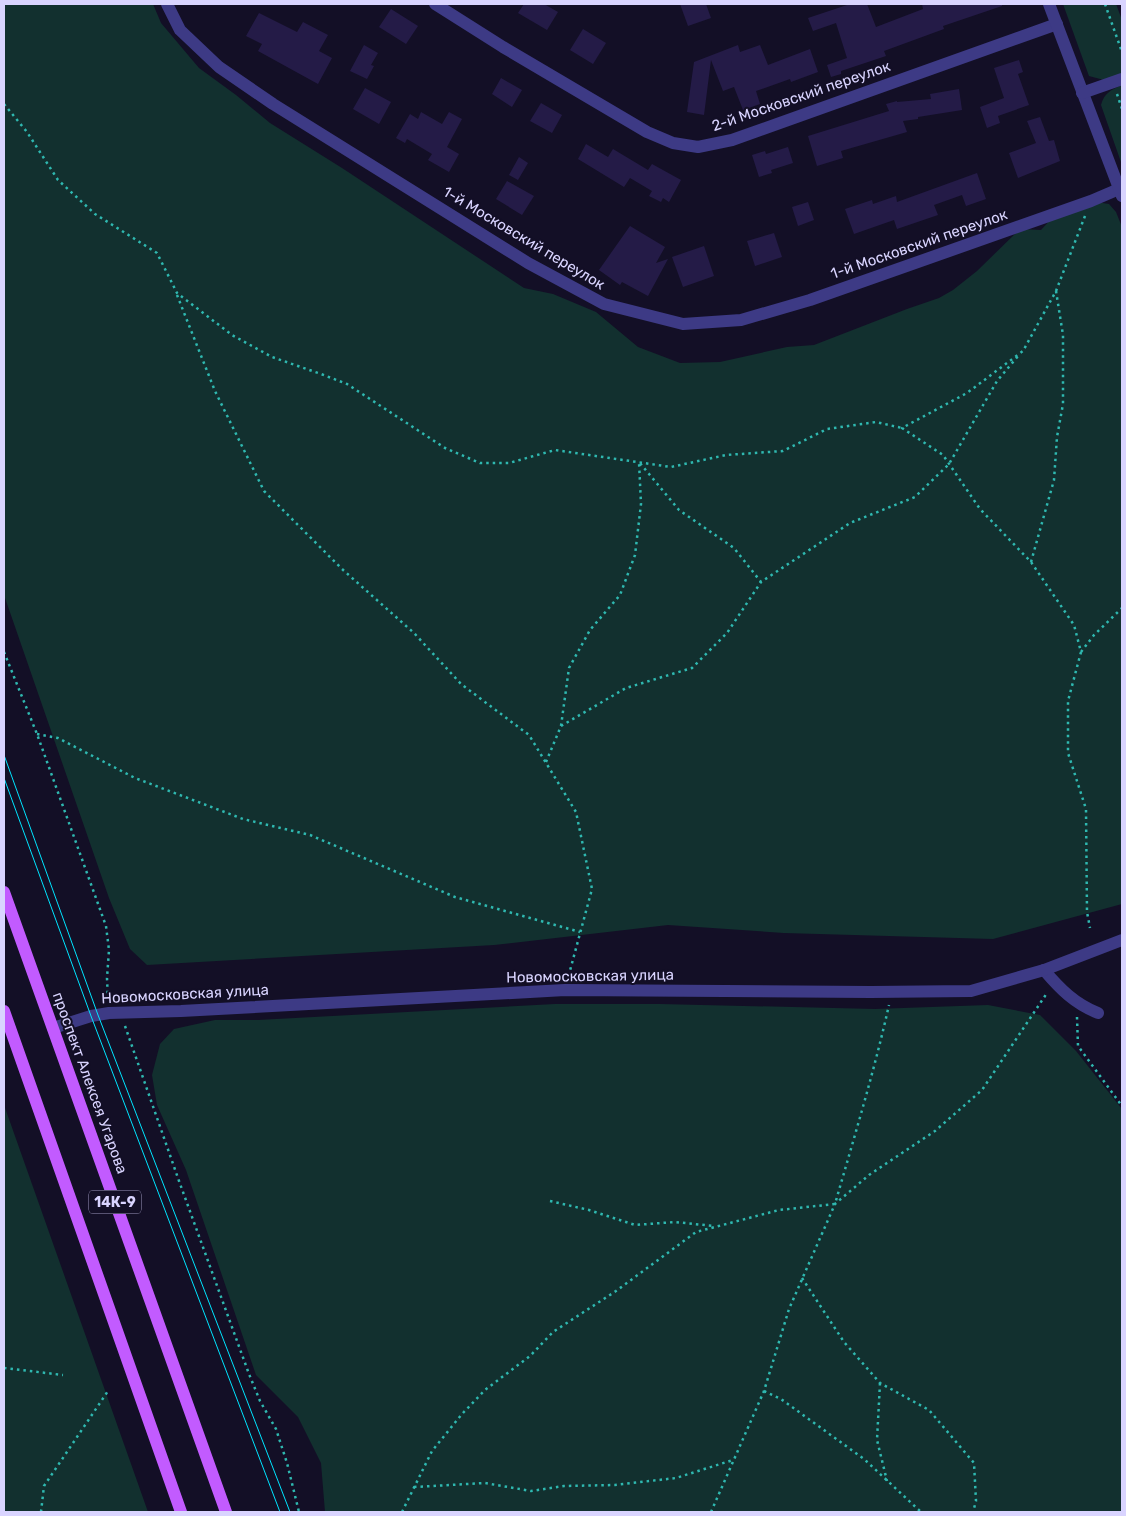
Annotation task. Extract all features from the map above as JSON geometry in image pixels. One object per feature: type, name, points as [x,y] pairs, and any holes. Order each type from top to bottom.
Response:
[{"type":"main road","name":"проспект Алексея Угарова","points":[[4,892],[226,1512]]},
{"type":"main road","points":[[4,1011],[181,1512]]},
{"type":"street","name":"1-й Московский переулок","points":[[167,4],[180,30],[219,67],[273,104],[528,263],[604,304],[683,324],[741,320],[810,300],[1091,201],[1121,193]]},
{"type":"street","name":"2-й Московский переулок","points":[[434,4],[647,132],[673,143],[698,147],[732,140],[1057,24]]},
{"type":"street","points":[[1049,4],[1121,193]]},
{"type":"street","points":[[1082,93],[1122,79]]},
{"type":"street","name":"Новомосковская улица","points":[[53,1028],[91,1016],[115,1013],[565,990],[971,991],[1044,970],[1122,940]]},
{"type":"street","points":[[1044,970],[1079,1005],[1098,1013]]},
{"type":"path","points":[[1104,4],[1122,52]]},
{"type":"path","points":[[4,104],[27,132],[58,180],[95,214],[157,253],[176,293],[215,391],[264,491],[342,569],[414,633],[461,684],[529,735],[576,812],[592,889],[565,990]]},
{"type":"path","points":[[561,726],[626,688],[692,668],[727,633],[762,582],[850,522],[915,497],[949,464],[997,381],[1023,351],[1056,291],[1091,201]]},
{"type":"path","points":[[1031,562],[1054,480],[1057,437],[1063,404],[1063,335],[1056,291]]},
{"type":"path","points":[[176,293],[232,335],[272,357],[347,384],[445,448],[480,463],[509,463],[555,450],[670,467],[726,455],[782,451],[827,429],[876,422],[902,428],[943,455],[980,508],[1031,562],[1074,625],[1081,652]]},
{"type":"path","points":[[902,428],[967,393],[1023,351]]},
{"type":"path","points":[[639,462],[679,510],[734,548],[762,582]]},
{"type":"path","points":[[546,762],[561,726],[569,668],[590,630],[620,595],[635,555],[641,504],[639,462]]},
{"type":"path","points":[[1090,928],[1087,912],[1086,809],[1068,753],[1068,701],[1081,652],[1094,635],[1122,608]]},
{"type":"path","points":[[4,652],[37,734],[106,926],[109,950],[107,978],[115,1013],[179,1181],[249,1374],[260,1401],[276,1429],[287,1463],[299,1512]]},
{"type":"path","points":[[37,734],[58,738],[135,778],[243,819],[310,835],[455,897],[580,932]]},
{"type":"path","points":[[402,1512],[432,1451],[485,1390],[530,1356],[553,1332],[616,1291],[696,1232],[779,1210],[835,1204],[869,1175],[935,1131],[982,1090],[1055,982]]},
{"type":"path","points":[[710,1512],[764,1391],[789,1310],[835,1204],[880,1047],[888,1005],[888,992]]},
{"type":"path","points":[[1079,1005],[1077,1016],[1078,1046],[1122,1106]]},
{"type":"path","points":[[550,1201],[588,1210],[635,1225],[675,1222],[718,1226]]},
{"type":"path","points":[[802,1278],[844,1342],[880,1383],[929,1410],[974,1463],[976,1501],[973,1512]]},
{"type":"path","points":[[4,1368],[63,1374]]},
{"type":"path","points":[[880,1383],[877,1440],[888,1482]]},
{"type":"path","points":[[41,1512],[44,1486],[108,1391]]},
{"type":"path","points":[[764,1391],[781,1399],[864,1459],[921,1512]]},
{"type":"path","points":[[414,1487],[485,1483],[531,1491],[564,1486],[615,1485],[676,1478],[733,1460]]},
{"type":"green space","points":[[4,4],[153,4],[161,23],[199,68],[270,123],[524,288],[553,294],[596,312],[638,347],[680,363],[720,362],[787,347],[814,345],[939,298],[953,290],[977,271],[1020,229],[1041,230],[1052,218],[1096,202],[1109,204],[1116,212],[1122,227],[1122,904],[993,939],[784,933],[668,925],[494,945],[147,965],[130,949],[109,898],[4,595]]},
{"type":"green space","points":[[1063,4],[1116,4],[1122,20],[1122,74],[1104,80],[1089,76]]},
{"type":"green space","points":[[1122,85],[1122,165],[1101,105],[1108,92]]},
{"type":"green space","points":[[555,1004],[660,1004],[875,1009],[988,1005],[1040,1015],[1076,1051],[1122,1109],[1122,1512],[325,1512],[321,1463],[298,1417],[256,1375],[186,1170],[157,1105],[152,1075],[160,1044],[174,1029],[215,1020],[258,1020]]},
{"type":"green space","points":[[4,1105],[148,1512],[4,1512]]},
{"type":"building","points":[[524,4],[544,4],[558,12],[547,30],[518,13]]},
{"type":"building","points":[[680,4],[706,4],[711,18],[688,26]]},
{"type":"building","points":[[850,4],[867,4],[876,27],[923,9],[922,4],[1002,4],[1002,6],[943,26],[944,29],[884,51],[886,56],[841,71],[841,74],[831,77],[827,65],[847,58],[836,23],[813,31],[808,18]]},
{"type":"building","points":[[391,9],[418,26],[406,44],[379,27]]},
{"type":"building","points":[[259,13],[297,32],[303,22],[328,35],[319,51],[332,58],[318,84],[258,51],[262,44],[246,36]]},
{"type":"building","points":[[583,29],[606,43],[593,64],[570,50]]},
{"type":"building","points":[[364,45],[378,53],[371,65],[374,66],[367,79],[350,71]]},
{"type":"building","points":[[738,45],[740,52],[760,45],[768,65],[810,49],[818,72],[791,82],[790,79],[756,91],[760,104],[743,110],[734,87],[723,91],[711,60],[704,115],[687,112],[694,62]]},
{"type":"building","points":[[1019,60],[1023,72],[1018,74],[1029,105],[998,116],[1000,123],[987,128],[980,107],[1004,98],[994,68]]},
{"type":"building","points":[[501,78],[522,90],[512,107],[492,94]]},
{"type":"building","points":[[365,88],[391,102],[379,124],[353,109]]},
{"type":"building","points":[[959,89],[962,110],[903,121],[907,132],[841,151],[843,158],[817,166],[808,136],[889,111],[886,104],[897,101],[931,99],[930,94]]},
{"type":"building","points":[[541,103],[562,115],[552,133],[530,121]]},
{"type":"building","points":[[421,112],[442,124],[449,112],[462,119],[447,147],[459,154],[449,172],[428,160],[432,154],[407,139],[405,143],[396,138],[410,114],[418,119]]},
{"type":"building","points":[[1040,117],[1049,141],[1054,140],[1060,161],[1018,178],[1009,153],[1036,143],[1027,121]]},
{"type":"building","points":[[586,144],[608,157],[613,149],[648,170],[652,164],[681,180],[669,202],[663,198],[661,202],[649,196],[652,191],[630,178],[624,187],[578,159]]},
{"type":"building","points":[[788,147],[793,163],[771,170],[772,173],[759,177],[752,155],[765,151],[766,154]]},
{"type":"building","points":[[519,157],[528,163],[518,180],[509,175]]},
{"type":"building","points":[[977,173],[986,199],[966,206],[962,195],[934,205],[938,215],[897,229],[894,220],[854,234],[845,209],[872,200],[873,204],[896,196],[897,202]]},
{"type":"building","points":[[507,181],[534,196],[522,215],[496,199]]},
{"type":"building","points":[[808,202],[814,220],[798,226],[792,207]]},
{"type":"building","points":[[630,226],[665,247],[656,263],[668,259],[648,296],[622,282],[620,285],[599,270]]},
{"type":"building","points":[[774,233],[782,257],[755,266],[747,241]]},
{"type":"building","points":[[704,246],[714,276],[683,287],[672,257]]},
{"type":"tram line","points":[[4,755],[98,1015],[290,1512]]},
{"type":"tram line","points":[[4,778],[91,1016],[280,1512]]}]
